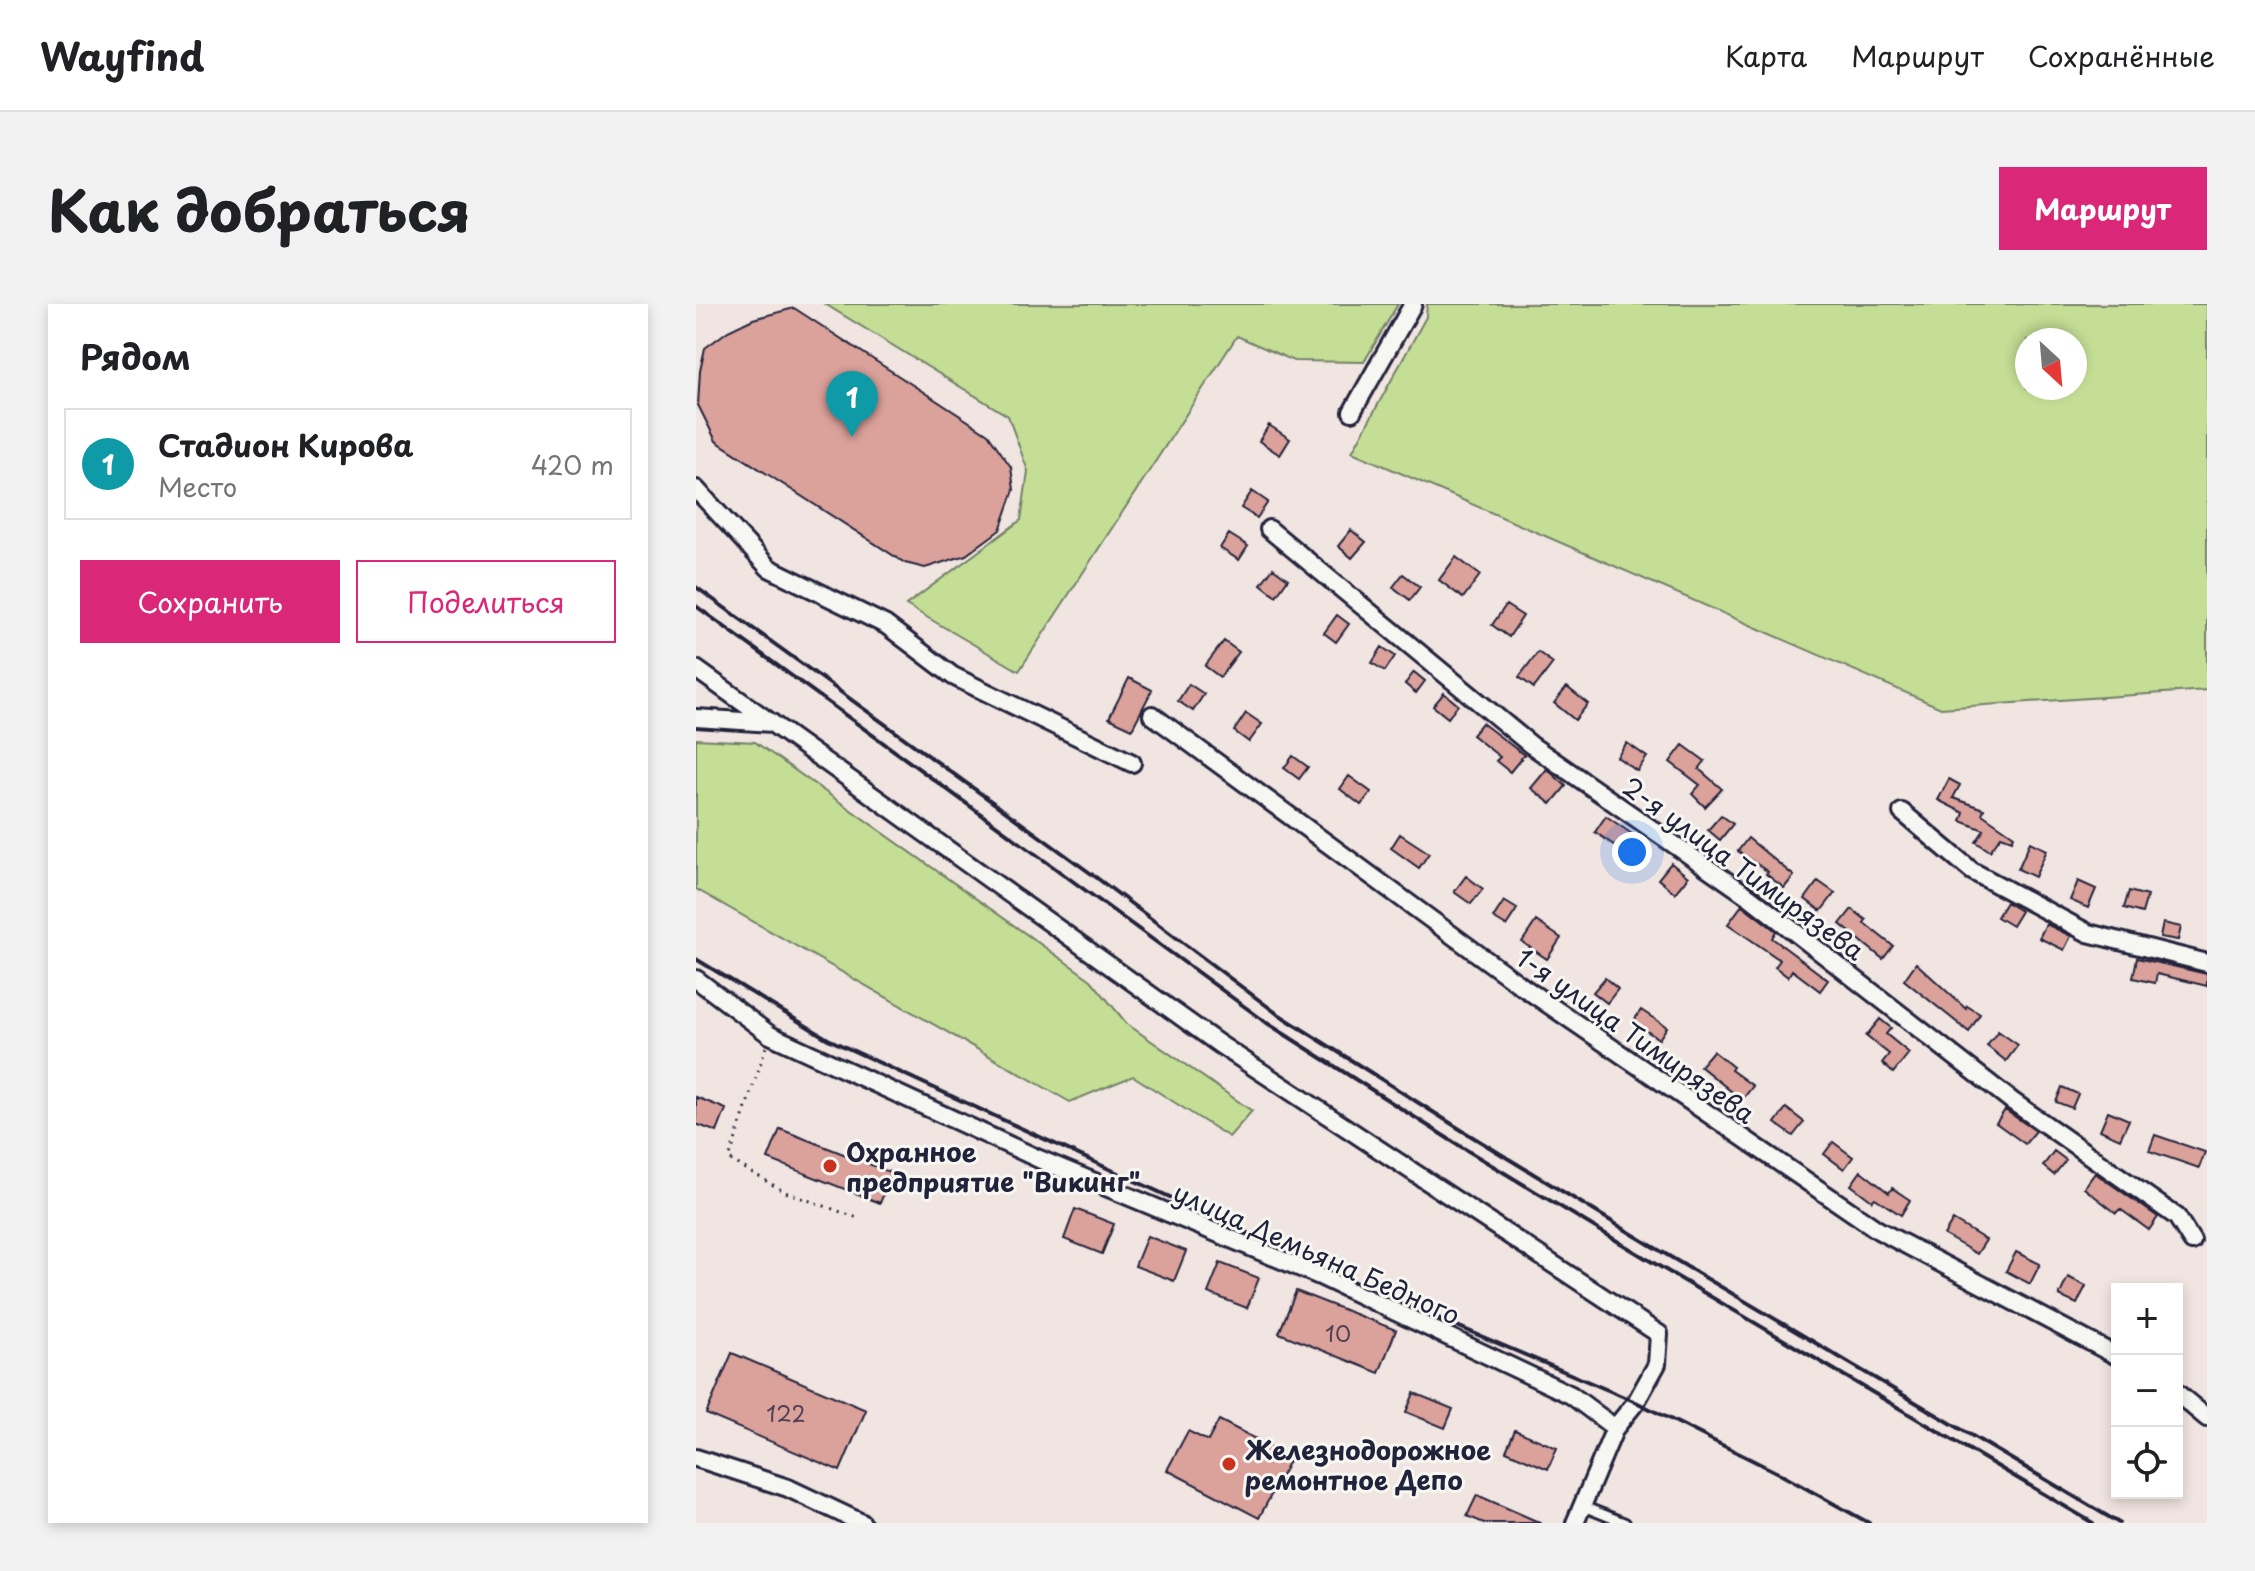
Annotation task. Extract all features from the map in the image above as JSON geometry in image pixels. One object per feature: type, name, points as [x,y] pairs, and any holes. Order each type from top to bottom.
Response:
[{"type":"street","points":[[1352,412],[1413,304]]},
{"type":"street","points":[[696,489],[769,568],[886,625],[953,676],[1132,763]]},
{"type":"street","name":"2-я улица Тимирязева","points":[[1269,529],[1531,745],[1751,898],[2012,1101],[2177,1217],[2192,1241]]},
{"type":"street","points":[[696,669],[1219,1044],[1659,1334],[1657,1364],[1636,1402],[1615,1428],[1575,1523]]},
{"type":"street","name":"1-я улица Тимирязева","points":[[1152,715],[1523,987],[1878,1230],[2115,1355]]},
{"type":"street","points":[[696,718],[774,724]]},
{"type":"street","points":[[1902,812],[1972,871],[2088,933],[2207,963]]},
{"type":"street","name":"улица Демьяна Бедного","points":[[696,979],[770,1035],[1039,1159],[1320,1276],[1571,1395],[1615,1428]]},
{"type":"street","points":[[2183,1398],[2207,1418]]},
{"type":"street","points":[[696,1458],[788,1488],[862,1523]]},
{"type":"lane","points":[[1582,1506],[1625,1523]]},
{"type":"path","points":[[770,1035],[729,1159],[785,1192],[858,1218]]},
{"type":"green space","points":[[825,304],[1398,304],[1364,362],[1294,361],[1237,336],[1019,671],[906,605],[1021,520],[1028,471],[1008,416]]},
{"type":"green space","points":[[1427,304],[2207,304],[2207,690],[1941,708],[1352,452],[1426,317]]},
{"type":"green space","points":[[696,739],[755,742],[1091,980],[1127,1024],[1252,1111],[1229,1137],[1133,1076],[1070,1102],[696,889]]},
{"type":"building","points":[[794,308],[988,434],[1011,467],[1014,490],[1000,530],[966,555],[925,568],[905,563],[716,441],[698,405],[705,348],[728,331],[753,319]]},
{"type":"building","points":[[1269,425],[1290,439],[1280,455],[1259,441]]},
{"type":"building","points":[[1252,491],[1268,502],[1257,518],[1241,508]]},
{"type":"building","points":[[1351,530],[1366,542],[1352,558],[1338,546]]},
{"type":"building","points":[[1229,534],[1248,546],[1239,560],[1220,548]]},
{"type":"building","points":[[1456,557],[1480,575],[1463,598],[1439,580]]},
{"type":"building","points":[[1273,568],[1288,579],[1276,596],[1261,584]]},
{"type":"building","points":[[1403,574],[1420,587],[1410,600],[1393,587]]},
{"type":"building","points":[[1506,605],[1523,616],[1509,637],[1492,625]]},
{"type":"building","points":[[1337,615],[1349,624],[1336,642],[1324,633]]},
{"type":"building","points":[[1224,641],[1239,652],[1220,677],[1205,666]]},
{"type":"building","points":[[1382,647],[1395,656],[1385,671],[1372,663]]},
{"type":"building","points":[[1538,652],[1553,663],[1534,688],[1519,677]]},
{"type":"building","points":[[1414,672],[1425,681],[1416,693],[1405,684]]},
{"type":"building","points":[[1129,678],[1152,690],[1132,729],[1109,718]]},
{"type":"building","points":[[1189,684],[1204,694],[1193,711],[1178,701]]},
{"type":"building","points":[[1567,687],[1588,704],[1575,720],[1554,703]]},
{"type":"building","points":[[1444,693],[1458,705],[1448,718],[1433,706]]},
{"type":"building","points":[[1246,713],[1262,724],[1249,742],[1234,731]]},
{"type":"building","points":[[1482,723],[1524,755],[1510,772],[1496,761],[1500,757],[1472,735]]},
{"type":"building","points":[[1627,743],[1647,757],[1637,771],[1617,757]]},
{"type":"building","points":[[1683,745],[1705,761],[1699,769],[1722,789],[1705,807],[1692,794],[1700,785],[1670,762]]},
{"type":"building","points":[[1293,756],[1308,767],[1299,779],[1284,768]]},
{"type":"building","points":[[1547,769],[1566,786],[1551,804],[1531,788]]},
{"type":"building","points":[[1349,776],[1371,792],[1361,805],[1340,789]]},
{"type":"building","points":[[1949,779],[1960,785],[1953,798],[1984,809],[1982,814],[2014,836],[2012,840],[2001,836],[1990,851],[1976,842],[1984,830],[1961,821],[1964,813],[1938,800]]},
{"type":"building","points":[[1721,815],[1733,824],[1720,840],[1708,830]]},
{"type":"building","points":[[1606,816],[1632,834],[1621,850],[1595,832]]},
{"type":"building","points":[[1400,834],[1429,853],[1419,868],[1391,848]]},
{"type":"building","points":[[1748,838],[1794,876],[1784,888],[1766,874],[1768,872],[1738,851]]},
{"type":"building","points":[[2030,842],[2047,850],[2035,877],[2018,869]]},
{"type":"building","points":[[1671,863],[1688,877],[1675,893],[1658,879]]},
{"type":"building","points":[[1466,876],[1483,889],[1471,904],[1454,892]]},
{"type":"building","points":[[1818,881],[1835,893],[1821,911],[1805,899]]},
{"type":"building","points":[[2078,881],[2096,889],[2088,908],[2070,900]]},
{"type":"building","points":[[2129,891],[2147,896],[2142,913],[2124,908]]},
{"type":"building","points":[[1504,901],[1517,909],[1506,926],[1493,918]]},
{"type":"building","points":[[2006,902],[2021,911],[2012,926],[1997,917]]},
{"type":"building","points":[[1742,905],[1776,931],[1772,938],[1828,980],[1820,991],[1792,970],[1788,977],[1775,967],[1780,960],[1728,924]]},
{"type":"building","points":[[1852,909],[1893,946],[1883,959],[1840,924]]},
{"type":"building","points":[[1536,921],[1561,938],[1547,959],[1522,942]]},
{"type":"building","points":[[2163,923],[2181,927],[2178,940],[2160,937]]},
{"type":"building","points":[[2046,924],[2071,936],[2064,950],[2039,938]]},
{"type":"building","points":[[2137,958],[2207,974],[2207,986],[2157,974],[2155,983],[2133,978]]},
{"type":"building","points":[[1916,963],[1966,1009],[1967,1006],[1980,1014],[1969,1032],[1904,980]]},
{"type":"building","points":[[1605,978],[1618,989],[1607,1003],[1593,992]]},
{"type":"building","points":[[1641,1010],[1667,1027],[1659,1039],[1633,1022]]},
{"type":"building","points":[[1880,1019],[1891,1028],[1886,1034],[1909,1053],[1893,1073],[1882,1063],[1889,1054],[1866,1036]]},
{"type":"building","points":[[1998,1031],[2018,1045],[2006,1061],[1987,1046]]},
{"type":"building","points":[[1713,1051],[1733,1067],[1731,1070],[1753,1086],[1742,1100],[1700,1066]]},
{"type":"building","points":[[2062,1087],[2078,1094],[2072,1108],[2056,1102]]},
{"type":"building","points":[[696,1097],[726,1109],[717,1132],[696,1124]]},
{"type":"building","points":[[1786,1108],[1804,1122],[1793,1136],[1775,1123]]},
{"type":"building","points":[[2005,1110],[2036,1131],[2025,1144],[1996,1123]]},
{"type":"building","points":[[2108,1111],[2129,1120],[2120,1139],[2100,1130]]},
{"type":"building","name":"Охранное предприятие \"Викинг\"","points":[[780,1129],[892,1173],[880,1203],[768,1159]]},
{"type":"building","points":[[2155,1135],[2205,1152],[2199,1168],[2149,1151]]},
{"type":"building","points":[[1833,1142],[1853,1157],[1844,1169],[1824,1154]]},
{"type":"building","points":[[2054,1151],[2066,1160],[2054,1175],[2043,1166]]},
{"type":"building","points":[[1861,1171],[1889,1193],[1892,1188],[1910,1200],[1901,1215],[1875,1198],[1872,1201],[1851,1185]]},
{"type":"building","points":[[2095,1173],[2158,1217],[2149,1230],[2120,1209],[2116,1213],[2084,1188]]},
{"type":"building","points":[[1075,1209],[1114,1224],[1102,1254],[1064,1239]]},
{"type":"building","points":[[1953,1220],[1986,1240],[1977,1254],[1944,1235]]},
{"type":"building","points":[[1147,1236],[1186,1251],[1174,1281],[1135,1266]]},
{"type":"building","points":[[2016,1252],[2040,1264],[2030,1284],[2006,1271]]},
{"type":"building","points":[[1220,1263],[1259,1278],[1247,1308],[1208,1293]]},
{"type":"building","points":[[2068,1277],[2086,1286],[2077,1304],[2059,1296]]},
{"type":"building","points":[[1296,1291],[1396,1330],[1379,1373],[1279,1333]]},
{"type":"building","points":[[732,1353],[866,1410],[840,1471],[706,1414]]},
{"type":"building","points":[[1414,1393],[1453,1409],[1445,1428],[1406,1412]]},
{"type":"building","name":"Железнодорожное ремонтное Депо","points":[[1219,1420],[1291,1457],[1259,1518],[1167,1470],[1188,1431],[1208,1441]]},
{"type":"building","points":[[1515,1430],[1557,1448],[1548,1469],[1506,1451]]},
{"type":"building","points":[[1477,1495],[1541,1523],[1484,1523],[1467,1516]]},
{"type":"railway","points":[[696,587],[1093,875],[1275,1012],[1652,1246],[2119,1523]]},
{"type":"railway","points":[[696,606],[1267,1023],[1455,1143],[2093,1523]]},
{"type":"railway","points":[[696,959],[828,1039],[1356,1283],[1636,1402],[1778,1473],[1869,1523]]},
{"type":"place","name":"Стадион Кирова","points":[[852,437]]},
{"type":"place","name":"Охранное предприятие \"Викинг\"","points":[[830,1166]]},
{"type":"place","name":"Железнодорожное ремонтное Депо","points":[[1229,1464]]}]
